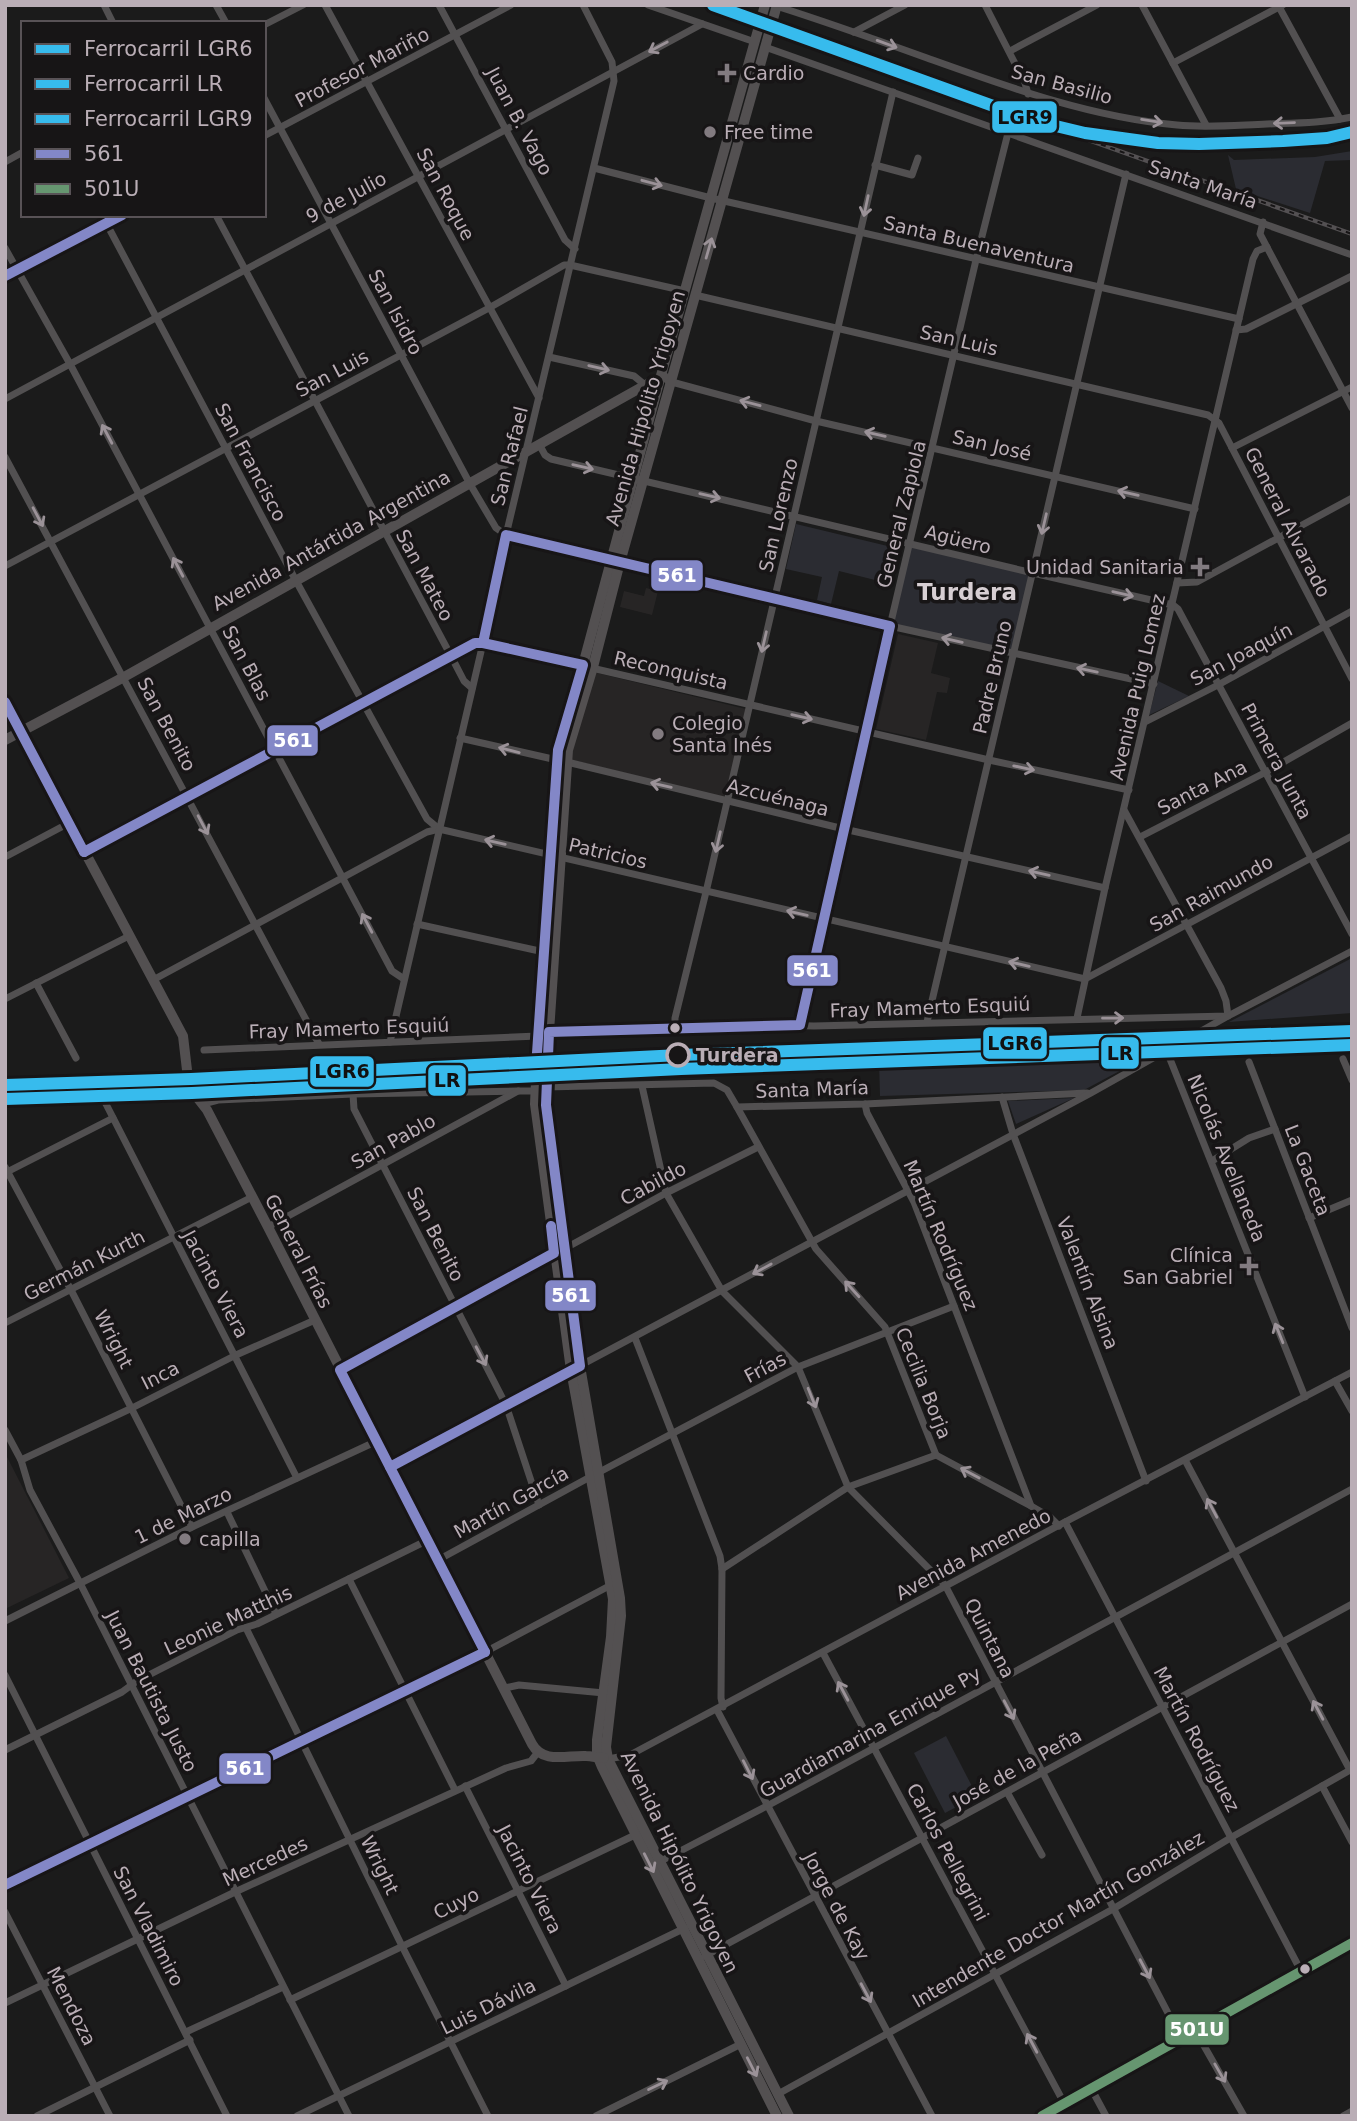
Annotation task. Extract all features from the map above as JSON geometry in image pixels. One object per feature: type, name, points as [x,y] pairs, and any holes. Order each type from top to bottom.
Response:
[{"type":"main road","name":"Avenida Hipólito Yrigoyen","points":[[668,378],[685,291],[765,5]]},
{"type":"main road","name":"Avenida Hipólito Yrigoyen","points":[[559,1251],[546,1087],[562,761],[569,744],[616,560],[777,6]]},
{"type":"main road","points":[[760,24],[771,28]]},
{"type":"main road","name":"Avenida Antártida Argentina","points":[[5,740],[124,677],[645,385],[668,378]]},
{"type":"main road","name":"General Frías","points":[[5,702],[183,1036],[189,1087],[202,1104],[268,1227],[538,1752]]},
{"type":"main road","name":"Avenida Hipólito Yrigoyen","points":[[556,856],[544,953],[535,1091],[536,1114],[611,1585],[613,1616],[597,1740],[635,1835],[688,1927]]},
{"type":"main road","name":"Avenida Hipólito Yrigoyen","points":[[594,1475],[621,1607],[603,1758],[661,1861],[740,2045],[777,2116]]},
{"type":"main road","points":[[538,1752],[552,1757],[603,1758]]},
{"type":"main road","name":"Avenida Hipólito Yrigoyen","points":[[702,1958],[789,2116]]},
{"type":"street","points":[[104,5],[112,21]]},
{"type":"street","points":[[216,5],[225,21]]},
{"type":"street","points":[[266,24],[303,5]]},
{"type":"street","name":"San Roque","points":[[325,5],[539,399]]},
{"type":"street","name":"Juan B. Vago","points":[[439,5],[565,240],[575,249]]},
{"type":"street","name":"Profesor Mariño","points":[[266,135],[511,5]]},
{"type":"street","points":[[583,5],[614,70]]},
{"type":"street","points":[[648,5],[755,42]]},
{"type":"street","points":[[854,32],[905,5]]},
{"type":"street","points":[[985,5],[1010,51],[1028,94]]},
{"type":"street","points":[[1010,51],[1097,5]]},
{"type":"street","points":[[1142,5],[1206,125]]},
{"type":"street","name":"San Basilio","points":[[777,6],[1028,94],[1092,110],[1174,125],[1352,117]]},
{"type":"street","points":[[1173,64],[1280,6],[1340,119]]},
{"type":"street","name":"9 de Julio","points":[[5,399],[702,24]]},
{"type":"street","name":"Santa María","points":[[765,47],[1352,254]]},
{"type":"street","name":"San Rafael","points":[[390,1042],[594,168],[614,81],[614,70]]},
{"type":"street","name":"San Lorenzo","points":[[675,1027],[892,92]]},
{"type":"street","name":"San Isidro","points":[[266,102],[470,484],[496,528],[506,536]]},
{"type":"street","name":"General Zapiola","points":[[800,1025],[890,626],[976,260],[1009,133]]},
{"type":"street","points":[[5,162],[21,153]]},
{"type":"street","points":[[875,165],[912,175],[918,158]]},
{"type":"street","name":"Santa Buenaventura","points":[[594,168],[722,201],[1239,319]]},
{"type":"street","name":"Padre Bruno","points":[[928,1022],[1126,174]]},
{"type":"street","name":"San Francisco","points":[[103,217],[362,704],[427,819],[439,829]]},
{"type":"street","points":[[5,276],[119,217]]},
{"type":"street","name":"San Mateo","points":[[217,217],[450,656],[464,681],[472,688]]},
{"type":"street","points":[[1263,222],[1260,234],[1352,408]]},
{"type":"street","name":"Avenida Puig Lomez","points":[[1077,1018],[1236,330],[1255,254],[1267,247]]},
{"type":"street","name":"San Blas","points":[[5,248],[70,364],[392,971],[404,979]]},
{"type":"street","points":[[570,264],[685,291]]},
{"type":"street","name":"San Luis","points":[[5,566],[570,264]]},
{"type":"street","points":[[1236,330],[1246,329],[1352,276]]},
{"type":"street","name":"San Luis","points":[[695,295],[1076,383],[1208,415],[1215,419]]},
{"type":"street","points":[[549,356],[634,376],[645,385]]},
{"type":"street","name":"San José","points":[[668,378],[816,421],[1195,509]]},
{"type":"street","points":[[1232,448],[1352,387]]},
{"type":"street","name":"General Alvarado","points":[[1215,419],[1352,679]]},
{"type":"street","name":"Agüero","points":[[539,444],[542,452],[551,459],[1173,605]]},
{"type":"street","name":"San Benito","points":[[5,457],[319,1044]]},
{"type":"street","points":[[1177,583],[1197,582],[1352,498]]},
{"type":"street","points":[[506,536],[890,626],[1154,684]]},
{"type":"street","name":"Primera Junta","points":[[1173,605],[1178,609],[1352,934]]},
{"type":"street","name":"San Joaquín","points":[[1145,722],[1352,611]]},
{"type":"street","points":[[84,852],[450,656],[475,643],[483,643]]},
{"type":"street","name":"Reconquista","points":[[483,643],[1129,790]]},
{"type":"street","name":"Santa Ana","points":[[1140,837],[1266,772],[1352,723]]},
{"type":"street","name":"Azcuénaga","points":[[460,738],[1105,888]]},
{"type":"street","points":[[1124,810],[1221,988],[1228,1016]]},
{"type":"street","points":[[5,857],[69,823]]},
{"type":"street","points":[[153,980],[427,832],[439,829]]},
{"type":"street","name":"Patricios","points":[[439,829],[1085,979]]},
{"type":"street","name":"San Raimundo","points":[[1085,979],[1352,835]]},
{"type":"street","points":[[417,924],[544,953]]},
{"type":"street","points":[[5,999],[129,936]]},
{"type":"street","points":[[390,1467],[635,1338],[1091,1093],[1166,1049],[1352,951]]},
{"type":"street","points":[[36,983],[76,1058]]},
{"type":"street","name":"Fray Mamerto Esquiú","points":[[548,1032],[1228,1016]]},
{"type":"street","name":"Fray Mamerto Esquiú","points":[[204,1049],[538,1036]]},
{"type":"street","name":"Nicolás Avellaneda","points":[[1166,1049],[1304,1397]]},
{"type":"street","points":[[1343,1059],[1352,1080]]},
{"type":"street","name":"La Gaceta","points":[[1249,1062],[1352,1328]]},
{"type":"street","name":"Santa María","points":[[546,1087],[719,1084],[727,1090],[737,1107],[1091,1093]]},
{"type":"street","points":[[642,1086],[666,1193],[722,1291]]},
{"type":"street","points":[[202,1104],[218,1100],[353,1094],[519,1091]]},
{"type":"street","name":"San Pablo","points":[[268,1227],[519,1091],[535,1091]]},
{"type":"street","name":"San Benito","points":[[353,1094],[354,1109],[506,1405],[539,1505]]},
{"type":"street","name":"Valentín Alsina","points":[[1002,1097],[1013,1134],[1146,1481]]},
{"type":"street","name":"Jacinto Viera","points":[[106,1104],[297,1478]]},
{"type":"street","name":"Martín Rodríguez","points":[[865,1104],[909,1191],[1031,1506],[1062,1524],[1232,1837],[1301,1971]]},
{"type":"street","name":"Cecilia Borja","points":[[737,1107],[812,1242],[883,1323],[936,1455],[1031,1506]]},
{"type":"street","points":[[6,1171],[113,1118]]},
{"type":"street","points":[[1212,1161],[1249,1138],[1275,1129]]},
{"type":"street","name":"Cabildo","points":[[340,1370],[666,1193],[758,1147]]},
{"type":"street","name":"Wright","points":[[6,1171],[71,1290],[192,1527]]},
{"type":"street","name":"Germán Kurth","points":[[5,1323],[252,1198]]},
{"type":"street","points":[[1309,1218],[1352,1200]]},
{"type":"street","name":"Quintana","points":[[722,1291],[798,1367],[848,1487],[946,1587],[1181,2038]]},
{"type":"street","name":"Frías","points":[[594,1475],[798,1367],[954,1306]]},
{"type":"street","name":"Inca","points":[[21,1460],[236,1355],[315,1320]]},
{"type":"street","name":"Jorge de Kay","points":[[635,1338],[720,1556],[720,1708],[767,1807],[932,2116]]},
{"type":"street","name":"Avenida Amenedo","points":[[603,1758],[630,1755],[1352,1372]]},
{"type":"street","points":[[1335,1381],[1352,1411]]},
{"type":"street","name":"Juan Bautista Justo","points":[[5,1430],[21,1460],[30,1490],[80,1583],[349,2116]]},
{"type":"street","name":"1 de Marzo","points":[[5,1621],[192,1527],[377,1441]]},
{"type":"street","points":[[722,1569],[848,1487],[936,1455]]},
{"type":"street","points":[[1185,1460],[1351,1770]]},
{"type":"street","name":"Martín García","points":[[438,1560],[594,1475]]},
{"type":"street","name":"Guardiamarina Enrique Py","points":[[661,1861],[767,1807],[1352,1489]]},
{"type":"street","points":[[227,1512],[276,1615]]},
{"type":"street","name":"Leonie Matthis","points":[[5,1750],[137,1681],[428,1539]]},
{"type":"street","points":[[349,1579],[455,1790]]},
{"type":"street","points":[[5,1885],[485,1651],[611,1585]]},
{"type":"street","name":"José de la Peña","points":[[702,1958],[1352,1604]]},
{"type":"street","name":"Wright","points":[[246,1628],[488,2116]]},
{"type":"street","name":"Carlos Pellegrini","points":[[823,1653],[1064,2103]]},
{"type":"street","name":"San Vladimiro","points":[[5,1675],[227,2116]]},
{"type":"street","points":[[505,1688],[519,1685],[604,1693]]},
{"type":"street","name":"Mercedes","points":[[5,2003],[455,1790],[506,1768],[531,1761],[538,1752]]},
{"type":"street","name":"Intendente Doctor Martín González","points":[[778,2094],[1113,1909],[1232,1837],[1351,1770]]},
{"type":"street","name":"Jacinto Viera","points":[[465,1786],[566,1986]]},
{"type":"street","points":[[1322,1786],[1352,1842]]},
{"type":"street","points":[[1007,1792],[1042,1856]]},
{"type":"street","name":"Cuyo","points":[[290,2000],[635,1835]]},
{"type":"street","name":"Mendoza","points":[[5,1912],[110,2116]]},
{"type":"street","name":"Luis Dávila","points":[[297,2116],[688,1927]]},
{"type":"street","points":[[1042,2116],[1352,1943]]},
{"type":"street","points":[[186,2032],[283,1987]]},
{"type":"street","points":[[1195,2030],[1244,2116]]},
{"type":"street","points":[[37,2116],[190,2040]]},
{"type":"street","points":[[597,2116],[740,2045]]},
{"type":"street","points":[[1091,2088],[1106,2116]]},
{"type":"street","points":[[1343,2116],[1352,2111]]},
{"type":"shaded area","points":[[1352,151],[1352,160],[1325,161],[1310,213],[1236,189],[1228,155],[1234,160],[1315,157]]},
{"type":"shaded area","points":[[796,524],[900,549],[891,584],[839,571],[831,604],[817,600],[822,577],[786,569]]},
{"type":"shaded area","points":[[911,543],[1033,573],[1013,654],[890,626]]},
{"type":"shaded area","points":[[646,588],[658,591],[652,615],[620,607],[624,591],[644,596]]},
{"type":"shaded area","points":[[898,634],[938,643],[931,673],[950,678],[947,693],[937,692],[926,740],[876,729]]},
{"type":"shaded area","name":"Colegio Santa Inés","points":[[593,672],[746,709],[725,798],[569,759]]},
{"type":"shaded area","points":[[1158,681],[1189,696],[1149,715]]},
{"type":"shaded area","points":[[1352,958],[1352,1013],[1229,1022]]},
{"type":"shaded area","points":[[1157,1051],[1084,1090],[880,1096],[879,1059]]},
{"type":"shaded area","points":[[1074,1098],[1016,1124],[1008,1101]]},
{"type":"shaded area","points":[[5,1453],[69,1578],[5,1609]]},
{"type":"shaded area","points":[[946,1736],[977,1796],[945,1813],[914,1753]]},
{"type":"railway","points":[[1035,121],[1352,234]]},
{"type":"rail line","name":"LGR9","points":[[713,5],[1035,121],[1085,133],[1158,143],[1199,144],[1327,138],[1352,132]]},
{"type":"rail line","name":"LGR6","points":[[5,1085],[191,1079],[680,1055],[1352,1031]]},
{"type":"rail line","name":"LR","points":[[5,1099],[192,1093],[681,1069],[1352,1045]]},
{"type":"transit line","name":"561","points":[[5,276],[118,217]]},
{"type":"transit line","name":"561","points":[[390,1467],[580,1366],[546,1105],[549,1032],[800,1025],[890,626],[506,535],[483,643]]},
{"type":"transit line","name":"561","points":[[84,852],[475,643],[583,665],[558,750],[537,1053]]},
{"type":"transit line","name":"561","points":[[5,702],[84,852]]},
{"type":"transit line","name":"561","points":[[485,1652],[340,1370],[554,1253],[551,1226]]},
{"type":"transit line","name":"561","points":[[5,1885],[485,1652]]},
{"type":"transit line","name":"501U","points":[[1042,2116],[1352,1943]]},
{"type":"place","name":"Cardio","points":[[727,73]]},
{"type":"place","name":"Free time","points":[[710,132]]},
{"type":"place","name":"Unidad Sanitaria","points":[[1200,567]]},
{"type":"place","name":"Colegio Santa Inés","points":[[658,734]]},
{"type":"place","name":"Turdera","points":[[678,1055]]},
{"type":"place","name":"Clínica San Gabriel","points":[[1249,1266]]},
{"type":"place","name":"capilla","points":[[185,1539]]},
{"type":"district","name":"Turdera","points":[[967,592]]}]
